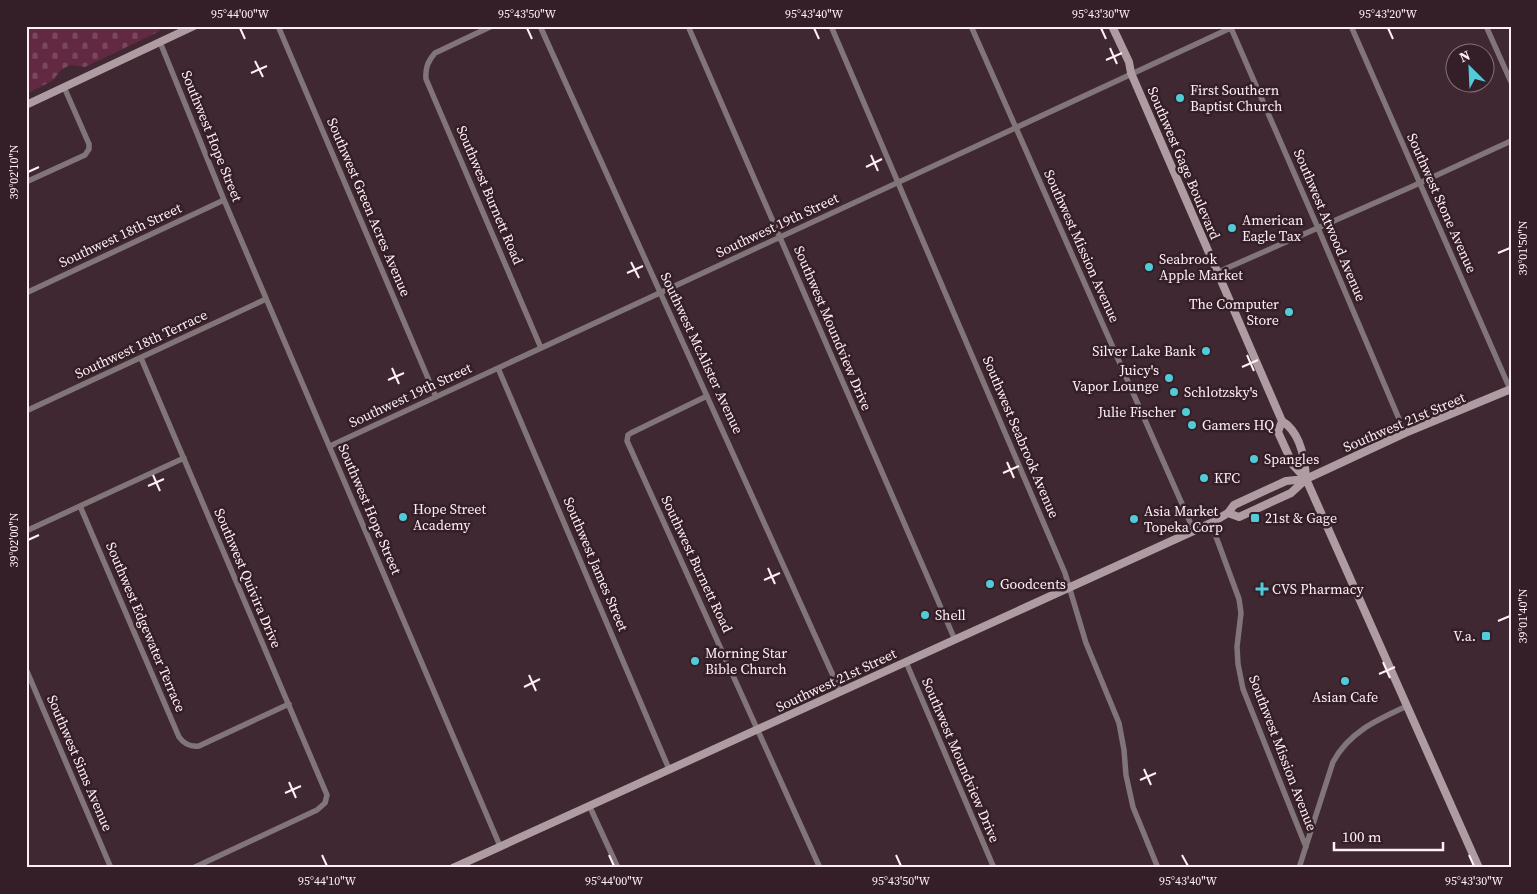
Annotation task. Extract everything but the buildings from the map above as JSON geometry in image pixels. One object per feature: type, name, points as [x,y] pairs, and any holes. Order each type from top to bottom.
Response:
[{"type":"main road","points":[[26,105],[194,26]]},
{"type":"main road","name":"Southwest Gage Boulevard","points":[[1112,26],[1282,421],[1291,426],[1305,459],[1306,479]]},
{"type":"main road","name":"Southwest 21st Street","points":[[1228,513],[1239,517],[1291,493],[1306,479],[1406,433],[1510,389]]},
{"type":"main road","name":"Southwest Gage Boulevard","points":[[1282,421],[1278,432],[1293,464],[1306,479],[1479,868]]},
{"type":"main road","name":"Southwest 21st Street","points":[[453,868],[1194,531],[1228,513],[1234,505],[1286,481],[1306,479]]},
{"type":"street","name":"Southwest Green Acres Avenue","points":[[278,26],[436,397]]},
{"type":"street","name":"Southwest Burnett Road","points":[[492,26],[435,53],[430,58],[426,67],[426,79],[541,348]]},
{"type":"street","name":"Southwest McAlister Avenue","points":[[540,26],[840,691]]},
{"type":"street","name":"Southwest Moundview Drive","points":[[688,26],[955,640]]},
{"type":"street","name":"Southwest Seabrook Avenue","points":[[830,26],[1071,588],[1086,643],[1118,723],[1133,807],[1158,868]]},
{"type":"street","name":"Southwest Mission Avenue","points":[[971,26],[1194,531]]},
{"type":"street","name":"Southwest Stone Avenue","points":[[1352,26],[1510,389]]},
{"type":"street","points":[[1486,26],[1511,82]]},
{"type":"street","name":"Southwest 19th Street","points":[[330,446],[1233,27]]},
{"type":"street","name":"Southwest Atwood Avenue","points":[[1233,27],[1406,433]]},
{"type":"street","name":"Southwest Hope Street","points":[[160,42],[224,200],[500,846]]},
{"type":"street","points":[[26,182],[85,155],[89,149],[89,144],[64,87]]},
{"type":"street","points":[[1218,272],[1511,141]]},
{"type":"street","name":"Southwest 18th Street","points":[[26,293],[224,200]]},
{"type":"street","name":"Southwest 18th Terrace","points":[[26,411],[266,299]]},
{"type":"street","name":"Southwest Quivira Drive","points":[[140,358],[327,795],[322,807],[193,868]]},
{"type":"street","name":"Southwest James Street","points":[[498,368],[669,770]]},
{"type":"street","name":"Southwest Burnett Road","points":[[708,396],[628,435],[628,444],[820,868]]},
{"type":"street","points":[[26,531],[184,458]]},
{"type":"street","name":"Southwest Edgewater Terrace","points":[[80,506],[179,737],[187,745],[199,746],[289,704]]},
{"type":"street","name":"Southwest Mission Avenue","points":[[1211,523],[1239,599],[1241,613],[1238,638],[1238,664],[1243,689],[1306,847]]},
{"type":"street","name":"Southwest Moundview Drive","points":[[906,662],[994,868]]},
{"type":"street","name":"Southwest Sims Avenue","points":[[26,669],[111,868]]},
{"type":"street","points":[[1299,868],[1333,762],[1342,748],[1353,736],[1371,723],[1407,706]]},
{"type":"street","points":[[589,805],[618,868]]},
{"type":"green space","points":[[26,26],[158,26],[160,31],[85,67],[71,65],[62,69],[52,81],[26,94]]},
{"type":"place","name":"First Southern Baptist Church","points":[[1180,98]]},
{"type":"place","name":"American Eagle Tax","points":[[1232,228]]},
{"type":"place","name":"Seabrook Apple Market","points":[[1149,267]]},
{"type":"place","name":"The Computer Store","points":[[1289,312]]},
{"type":"place","name":"Silver Lake Bank","points":[[1206,351]]},
{"type":"place","name":"Juicy's Vapor Lounge","points":[[1169,378]]},
{"type":"place","name":"Schlotzsky's","points":[[1174,392]]},
{"type":"place","name":"Julie Fischer","points":[[1186,412]]},
{"type":"place","name":"Gamers HQ","points":[[1192,425]]},
{"type":"place","name":"Spangles","points":[[1254,459]]},
{"type":"place","name":"KFC","points":[[1204,478]]},
{"type":"place","name":"Hope Street Academy","points":[[403,517]]},
{"type":"place","name":"21st & Gage","points":[[1255,518]]},
{"type":"place","name":"Asia Market Topeka Corp","points":[[1134,519]]},
{"type":"place","name":"Goodcents","points":[[990,584]]},
{"type":"place","name":"CVS Pharmacy","points":[[1262,589]]},
{"type":"place","name":"Shell","points":[[925,615]]},
{"type":"place","name":"V.a.","points":[[1486,636]]},
{"type":"place","name":"Morning Star Bible Church","points":[[695,661]]},
{"type":"place","name":"Asian Cafe","points":[[1345,681]]}]
